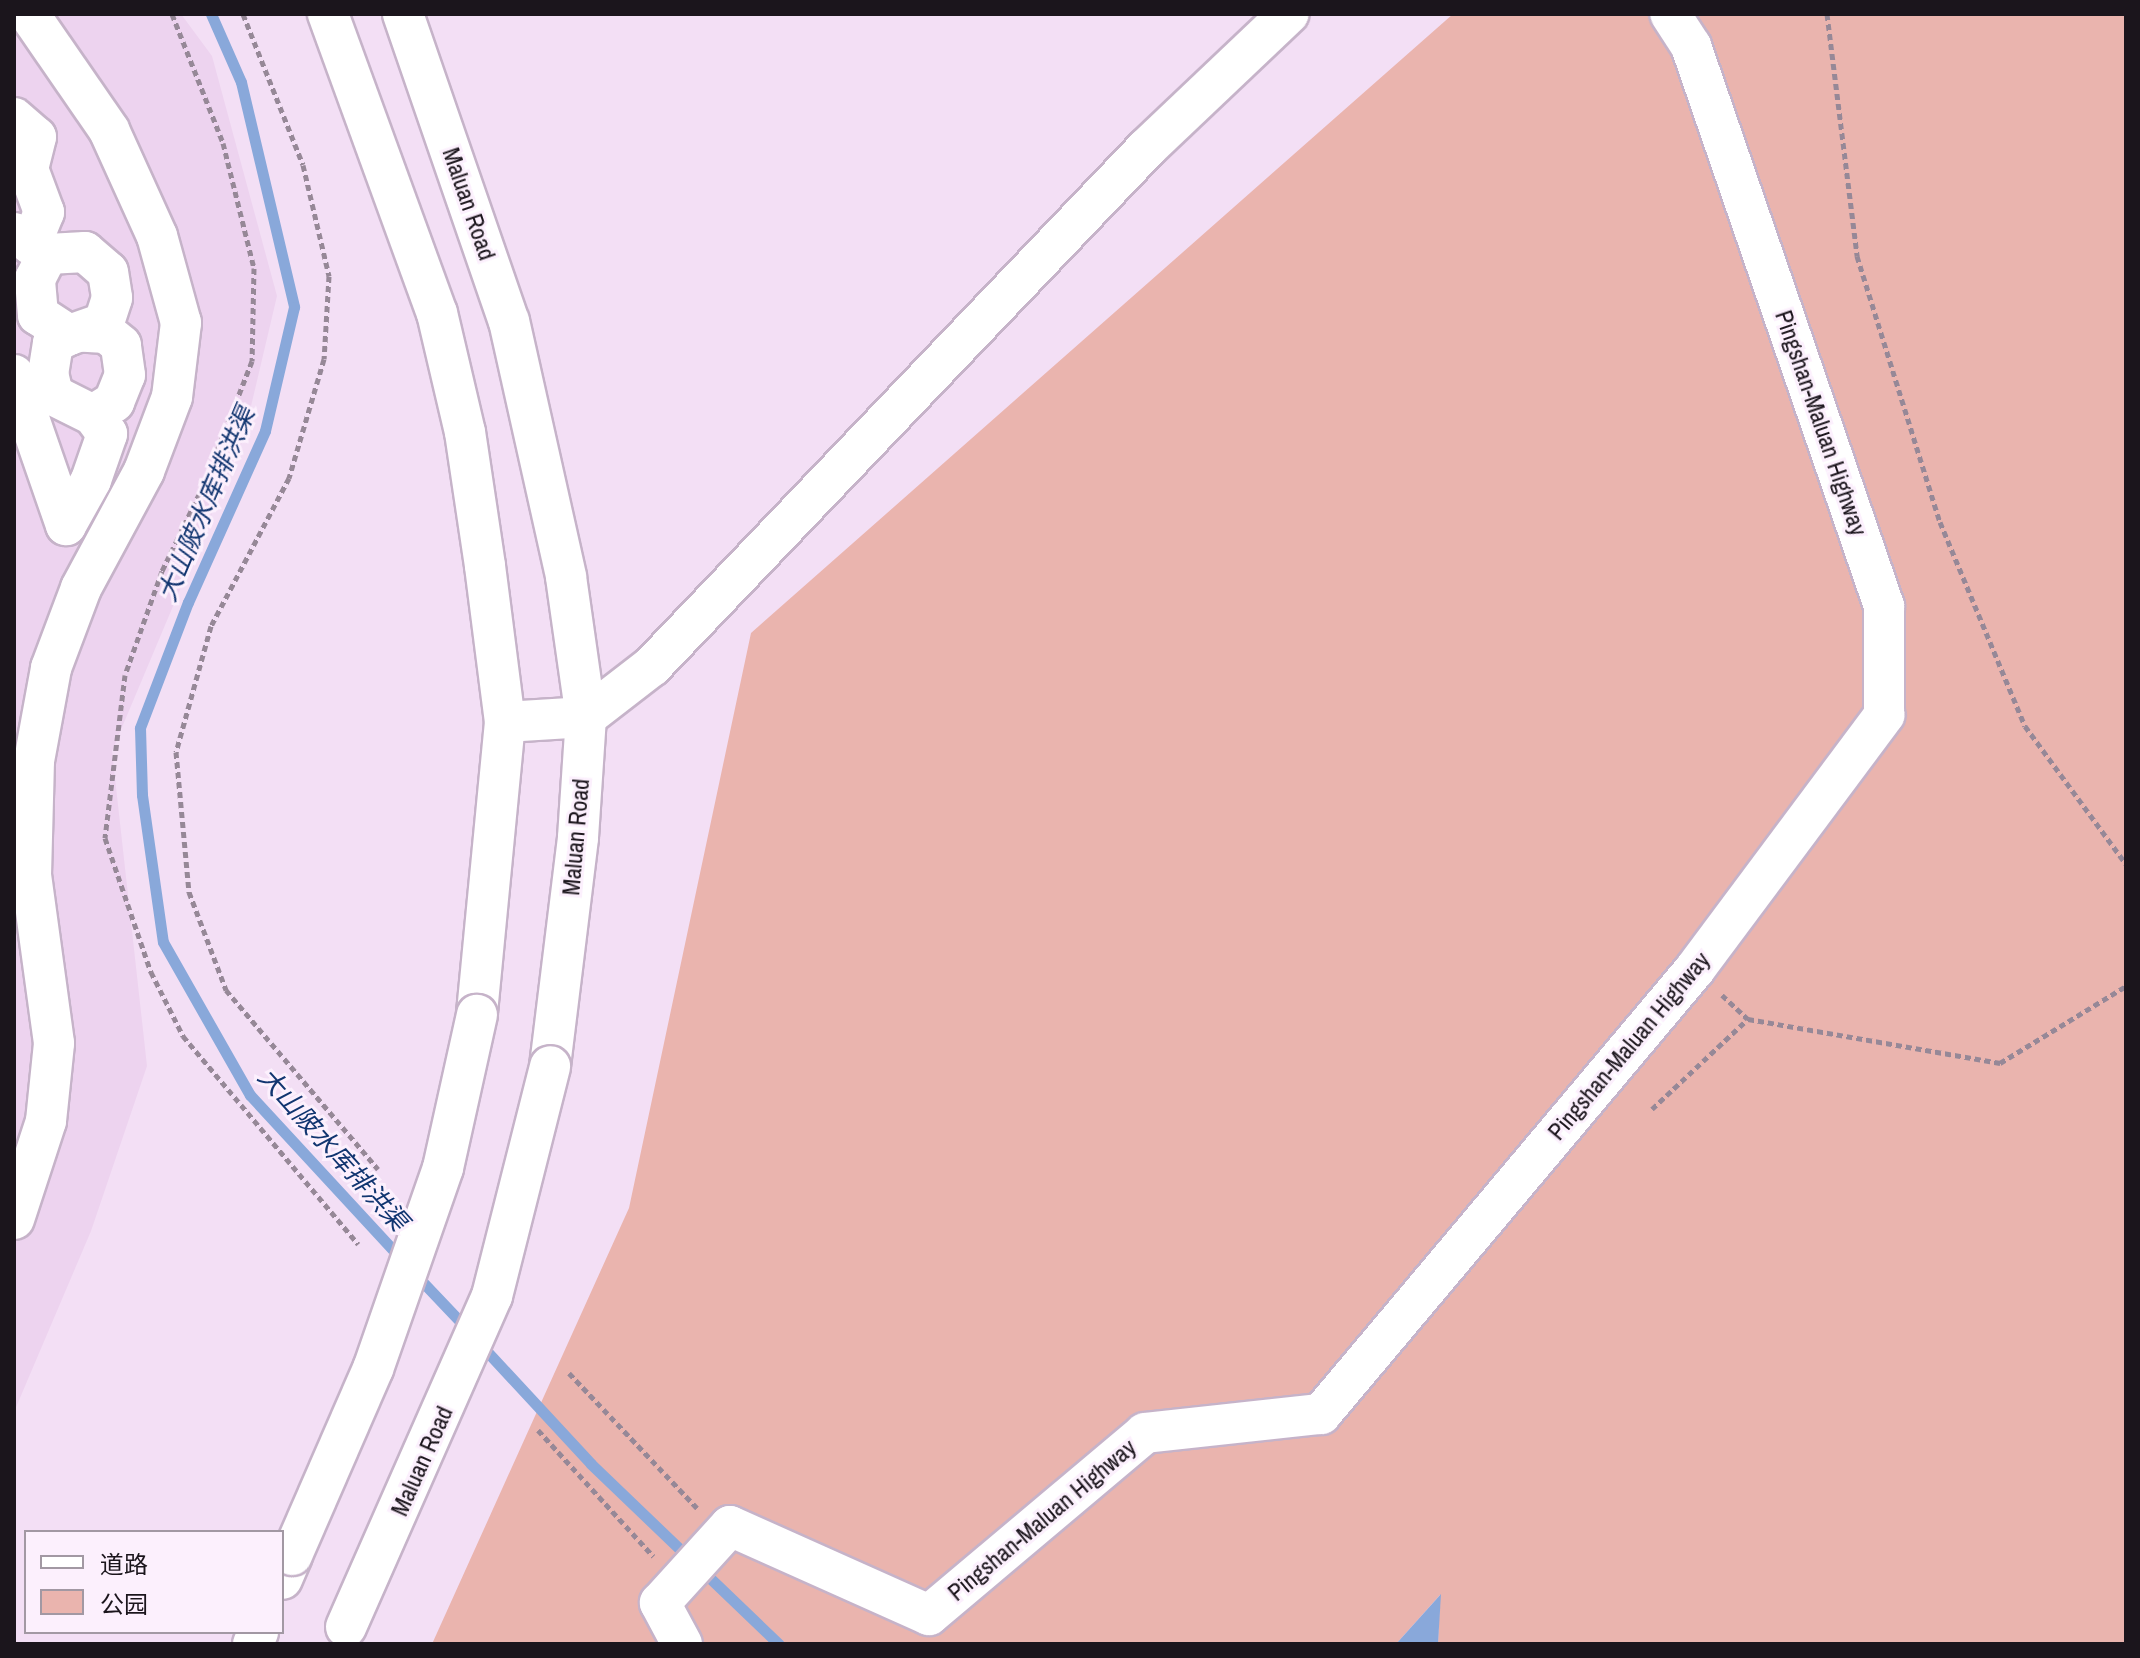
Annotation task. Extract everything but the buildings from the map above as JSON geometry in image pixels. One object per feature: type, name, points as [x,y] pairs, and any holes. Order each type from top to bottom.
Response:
[{"type":"street","points":[[14,1219],[46,1121],[54,1043],[31,875],[34,761],[51,668],[81,588],[144,471],[172,397],[181,323],[157,236],[109,130],[29,14]]},
{"type":"street","points":[[287,1567],[373,1369],[443,1168],[477,1015],[505,722],[465,432],[437,313],[328,14]]},
{"type":"street","name":"Maluan Road","points":[[342,1635],[492,1296],[550,1066],[578,838],[586,717],[561,547],[509,321],[403,14]]},
{"type":"street","points":[[505,722],[586,717],[652,666],[1147,148],[1288,14]]},
{"type":"street","name":"Pingshan-Maluan Highway","points":[[726,1530],[929,1615],[1145,1433],[1321,1414],[1695,969],[1884,715],[1884,606],[1691,46],[1670,14]]},
{"type":"street","points":[[14,118],[36,137],[28,169],[44,212],[31,244],[38,315],[77,333],[106,333],[121,345],[125,375],[114,402],[93,415]]},
{"type":"street","points":[[14,375],[66,525],[91,480],[107,434],[93,415],[53,395],[48,373],[53,343],[104,323],[112,298],[108,272],[85,252],[31,244]]},
{"type":"street","points":[[682,1644],[669,1594],[726,1530]]},
{"type":"path","points":[[172,14],[223,143],[254,268],[252,361],[204,484],[162,571],[125,675],[105,838],[151,972],[183,1036],[358,1244]]},
{"type":"path","points":[[243,14],[303,165],[329,276],[324,359],[289,478],[211,626],[176,752],[189,892],[226,990],[378,1169]]},
{"type":"path","points":[[1827,14],[1857,256],[1940,522],[2025,726],[2126,864]]},
{"type":"path","points":[[1695,969],[1748,1019],[2000,1063],[2126,986]]},
{"type":"path","points":[[1652,1109],[1748,1019]]},
{"type":"path","points":[[569,1373],[726,1530]]},
{"type":"path","points":[[538,1430],[669,1594]]},
{"type":"shaded area","points":[[14,14],[181,14],[212,56],[277,296],[243,440],[112,751],[147,1066],[91,1231],[14,1412]]},
{"type":"green space","points":[[1453,14],[2126,14],[2126,1644],[1438,1644],[1440,1595],[1396,1644],[432,1644],[629,1208],[751,633]]},
{"type":"water","points":[[1441,1594],[1438,1644],[1396,1644]]},
{"type":"waterway","name":"大山陂水库排洪渠","points":[[211,14],[241,82],[294,307],[265,431],[188,602],[140,728],[142,795],[163,942],[250,1095],[403,1261]]},
{"type":"waterway","name":"大山陂水库排洪渠","points":[[415,1274],[469,1331]]},
{"type":"waterway","name":"大山陂水库排洪渠","points":[[480,1344],[591,1464],[779,1644]]}]
